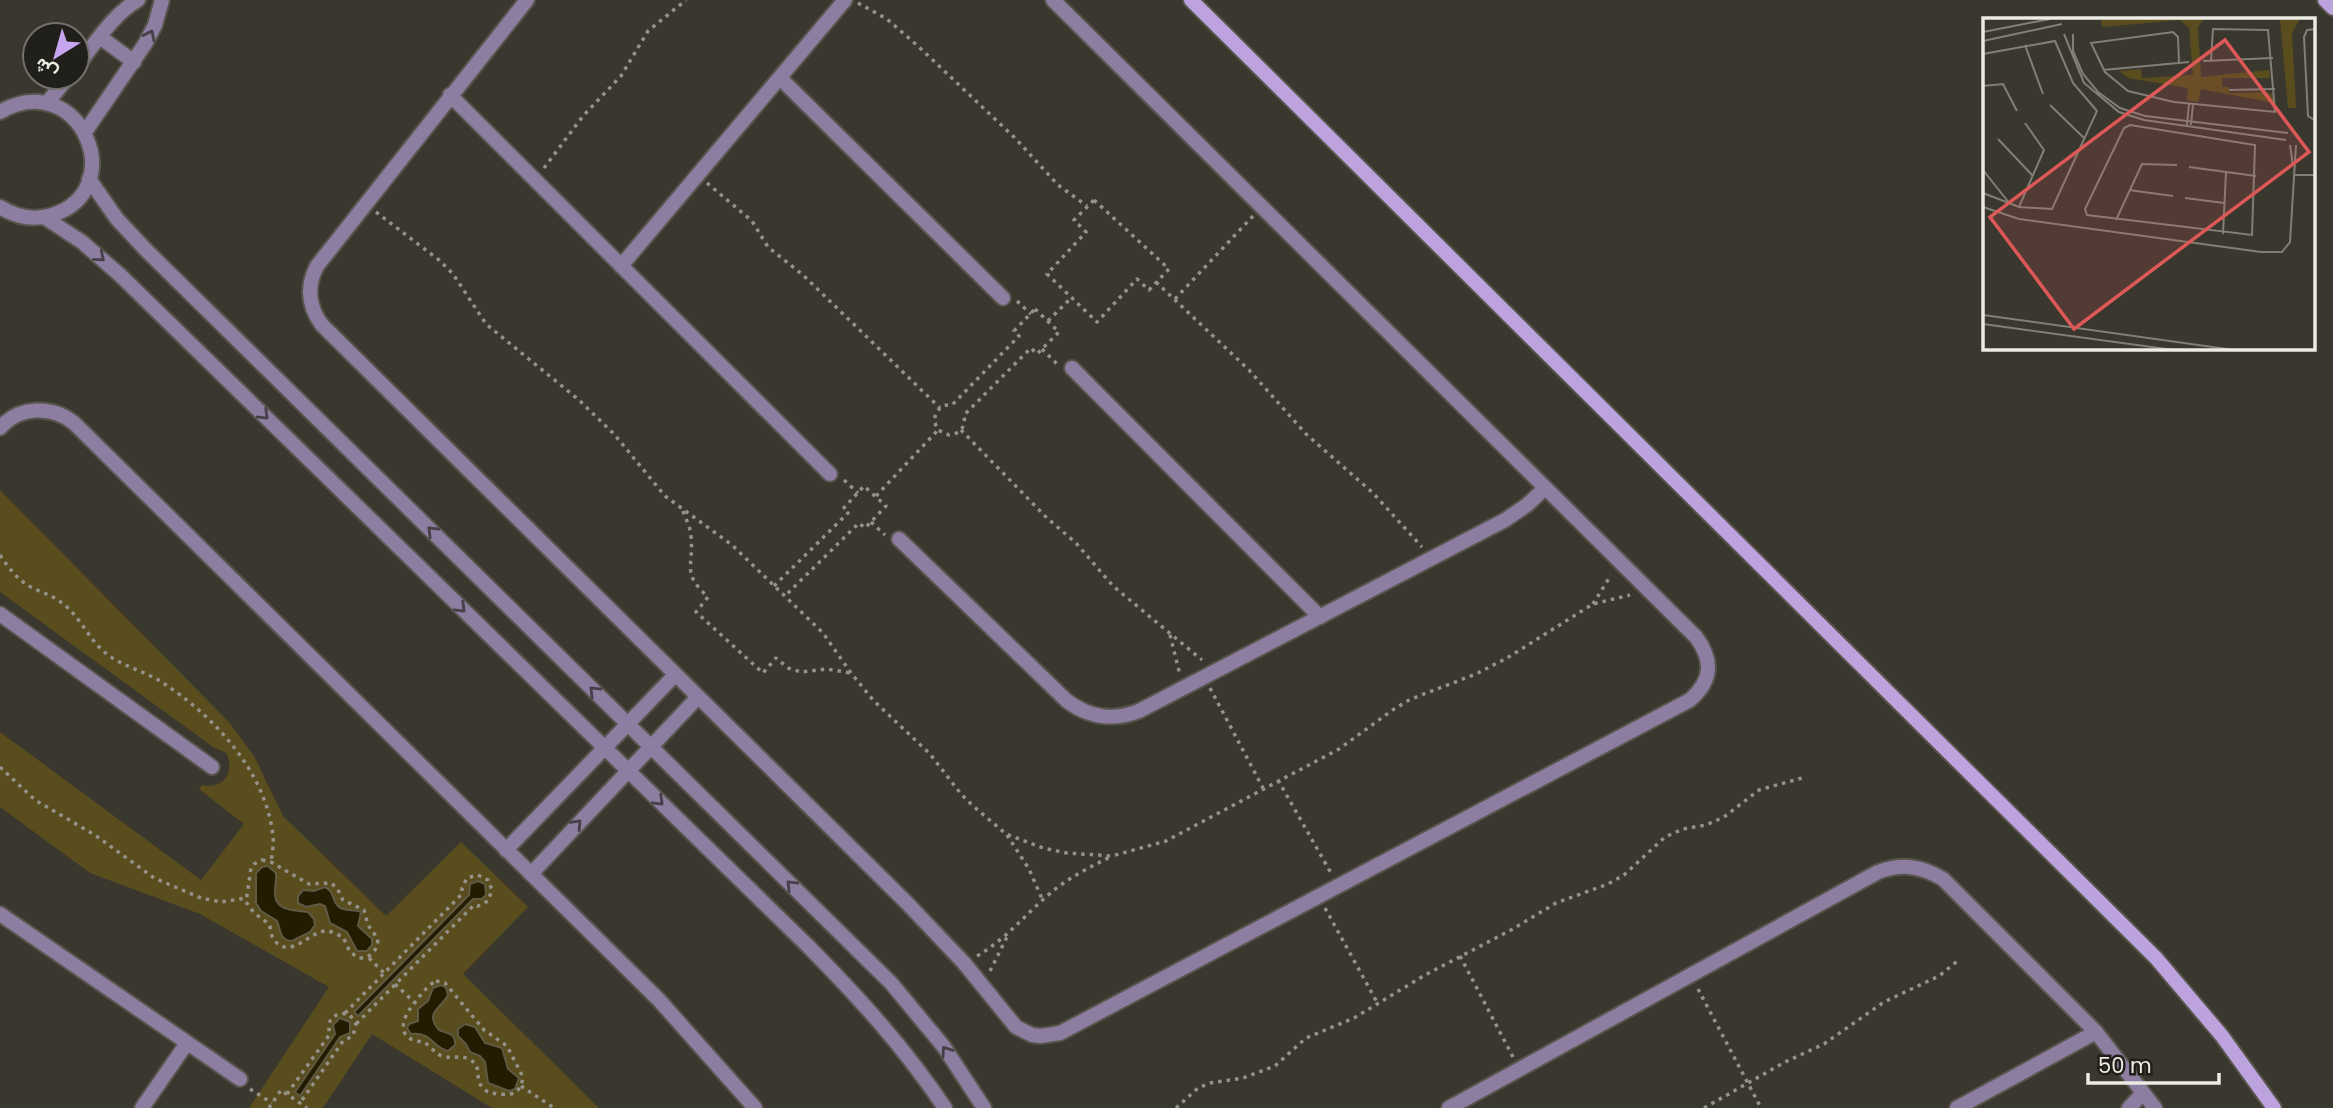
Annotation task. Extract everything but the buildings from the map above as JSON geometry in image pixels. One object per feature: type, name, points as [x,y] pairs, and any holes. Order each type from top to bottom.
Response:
[{"type":"main road","points":[[1191,0],[2157,958],[2222,1036],[2274,1108]]},
{"type":"main road","points":[[2325,0],[2333,8]]},
{"type":"street","points":[[91,48],[127,6],[138,0]]},
{"type":"street","points":[[85,132],[151,35],[162,0]]},
{"type":"street","points":[[527,0],[317,266],[310,286],[312,307],[322,325],[907,903],[964,963],[1016,1027],[1032,1035],[1051,1035],[1666,713],[1697,694],[1703,686],[1708,667],[1707,656],[1696,637],[1053,0]]},
{"type":"street","points":[[621,266],[845,0]]},
{"type":"street","points":[[100,37],[134,62]]},
{"type":"street","points":[[780,78],[1003,298]]},
{"type":"street","points":[[47,103],[57,91]]},
{"type":"street","points":[[450,95],[830,474]]},
{"type":"street","points":[[0,207],[20,216],[44,217],[56,214],[76,200],[89,179],[92,155],[85,132],[69,114],[47,103],[4,105]]},
{"type":"street","points":[[89,179],[117,219],[139,242],[891,983],[944,1047],[984,1108]]},
{"type":"street","points":[[44,217],[82,242],[120,275],[868,1007],[945,1108]]},
{"type":"street","points":[[1072,368],[1320,617]]},
{"type":"street","points":[[0,428],[15,416],[44,410],[58,413],[74,423],[659,1000],[755,1108]]},
{"type":"street","points":[[899,539],[1077,708],[1097,716],[1119,717],[1139,711],[1505,520],[1545,488]]},
{"type":"street","points":[[0,614],[212,767]]},
{"type":"street","points":[[506,850],[675,675]]},
{"type":"street","points":[[531,874],[698,697]]},
{"type":"street","points":[[1448,1108],[1878,872],[1890,868],[1914,867],[1943,879],[2095,1032],[2155,1108]]},
{"type":"street","points":[[0,915],[240,1079]]},
{"type":"street","points":[[1958,1108],[2095,1032]]},
{"type":"street","points":[[142,1108],[187,1044]]},
{"type":"street","points":[[2129,1108],[2143,1093]]},
{"type":"path","points":[[535,180],[583,116],[621,76],[648,31],[686,0]]},
{"type":"path","points":[[853,0],[887,19],[998,122],[1058,185],[1087,206]]},
{"type":"path","points":[[698,175],[752,221],[768,247],[803,275],[940,408]]},
{"type":"path","points":[[1094,200],[1169,269],[1149,290],[1137,279],[1097,322],[1047,274],[1087,232],[1074,220],[1087,206],[1094,200]]},
{"type":"path","points":[[1175,299],[1262,207]]},
{"type":"path","points":[[1156,282],[1249,370],[1306,434],[1373,493],[1433,558]]},
{"type":"path","points":[[1048,321],[1071,298]]},
{"type":"path","points":[[1035,309],[1059,332],[1037,354],[1031,348],[973,405],[964,415],[965,421],[961,430],[949,435],[938,430],[934,421],[940,408],[952,405],[1010,346],[1019,336],[1014,331],[1035,309]]},
{"type":"path","points":[[876,496],[938,430]]},
{"type":"path","points":[[961,430],[1047,518],[1076,543],[1113,586],[1170,632],[1210,674],[1263,788]]},
{"type":"path","points":[[774,586],[848,513],[843,509],[864,486],[886,506],[865,528],[859,523],[785,596]]},
{"type":"path","points":[[682,509],[692,539],[690,571],[695,585],[708,597],[696,612],[763,673],[776,658],[788,668],[801,672],[827,669],[851,673]]},
{"type":"path","points":[[0,555],[24,582],[46,592],[74,612],[108,655],[156,679],[182,696],[224,734],[242,758],[267,808],[273,836],[271,862]]},
{"type":"path","points":[[1593,604],[1619,561]]},
{"type":"path","points":[[1170,632],[1183,688]]},
{"type":"path","points":[[0,767],[35,800],[95,835],[154,878],[201,898],[221,902],[246,898]]},
{"type":"path","points":[[1176,1108],[1198,1088],[1210,1083],[1243,1078],[1275,1066],[1306,1038],[1334,1027],[1377,1004],[1556,903],[1608,884],[1623,875],[1665,837],[1724,817],[1759,790],[1802,778]]},
{"type":"path","points":[[1278,780],[1338,886]]},
{"type":"path","points":[[1006,834],[1029,869],[1043,901]]},
{"type":"path","points":[[964,963],[1008,935],[1077,873],[1112,856]]},
{"type":"path","points":[[258,861],[271,862],[306,884],[331,883],[343,900],[361,907],[368,925],[378,939],[376,949],[368,957],[356,957],[350,952],[343,937],[327,931],[317,933],[296,946],[280,945],[274,940],[269,924],[250,909],[246,898],[251,868],[258,861]]},
{"type":"path","points":[[287,1094],[330,1034],[331,1018],[345,1013],[462,894],[461,888],[467,878],[478,875],[488,880],[492,890],[488,901],[474,905],[356,1024],[353,1037],[342,1041],[300,1103]]},
{"type":"path","points":[[1319,896],[1377,1004]]},
{"type":"path","points":[[982,985],[1008,935]]},
{"type":"path","points":[[1460,956],[1519,1069]]},
{"type":"path","points":[[368,957],[384,973]]},
{"type":"path","points":[[1704,1108],[1824,1044],[1884,1002],[1939,976],[1960,960]]},
{"type":"path","points":[[1691,975],[1761,1108]]},
{"type":"path","points":[[432,983],[445,983],[484,1030],[507,1046],[522,1073],[521,1086],[512,1095],[488,1092],[481,1086],[478,1067],[472,1061],[439,1055],[428,1045],[407,1037],[403,1027],[404,1019],[432,983]]},
{"type":"path","points":[[396,984],[415,1003]]},
{"type":"path","points":[[345,1013],[353,1018],[356,1024]]},
{"type":"path","points":[[521,1086],[554,1108]]},
{"type":"path","points":[[269,1108],[281,1090],[307,1108]]},
{"type":"shaded area","points":[[0,490],[229,722],[254,756],[283,816],[386,916],[461,842],[528,907],[463,974],[599,1108],[492,1108],[372,1034],[323,1108],[249,1108],[329,987],[200,914],[90,873],[0,807],[0,732],[201,880],[244,824],[199,789],[202,785],[216,785],[226,778],[229,760],[226,753],[213,747],[0,592]]},
{"type":"shaded area","points":[[268,866],[276,873],[277,902],[291,910],[308,912],[314,919],[315,925],[310,932],[292,941],[283,937],[277,921],[261,911],[256,903],[256,873],[262,867]]},
{"type":"shaded area","points":[[478,881],[485,884],[486,895],[482,899],[473,899],[358,1016],[354,1012],[469,895],[470,884]]},
{"type":"shaded area","points":[[325,887],[341,908],[361,912],[358,926],[372,939],[372,945],[367,951],[357,951],[347,932],[330,923],[325,906],[320,904],[306,907],[298,903],[298,896],[303,890],[314,891]]},
{"type":"shaded area","points":[[441,985],[446,988],[448,995],[435,1011],[433,1019],[439,1030],[451,1034],[454,1038],[455,1045],[448,1051],[428,1037],[411,1034],[407,1028],[409,1024],[418,1021],[418,1009],[428,1001],[433,988]]},
{"type":"shaded area","points":[[340,1018],[350,1022],[350,1033],[340,1037],[300,1096],[295,1092],[335,1034],[333,1025]]},
{"type":"shaded area","points":[[465,1024],[475,1027],[485,1043],[502,1048],[508,1069],[519,1078],[515,1089],[509,1091],[488,1083],[485,1062],[480,1056],[470,1052],[458,1036],[458,1029]]}]
